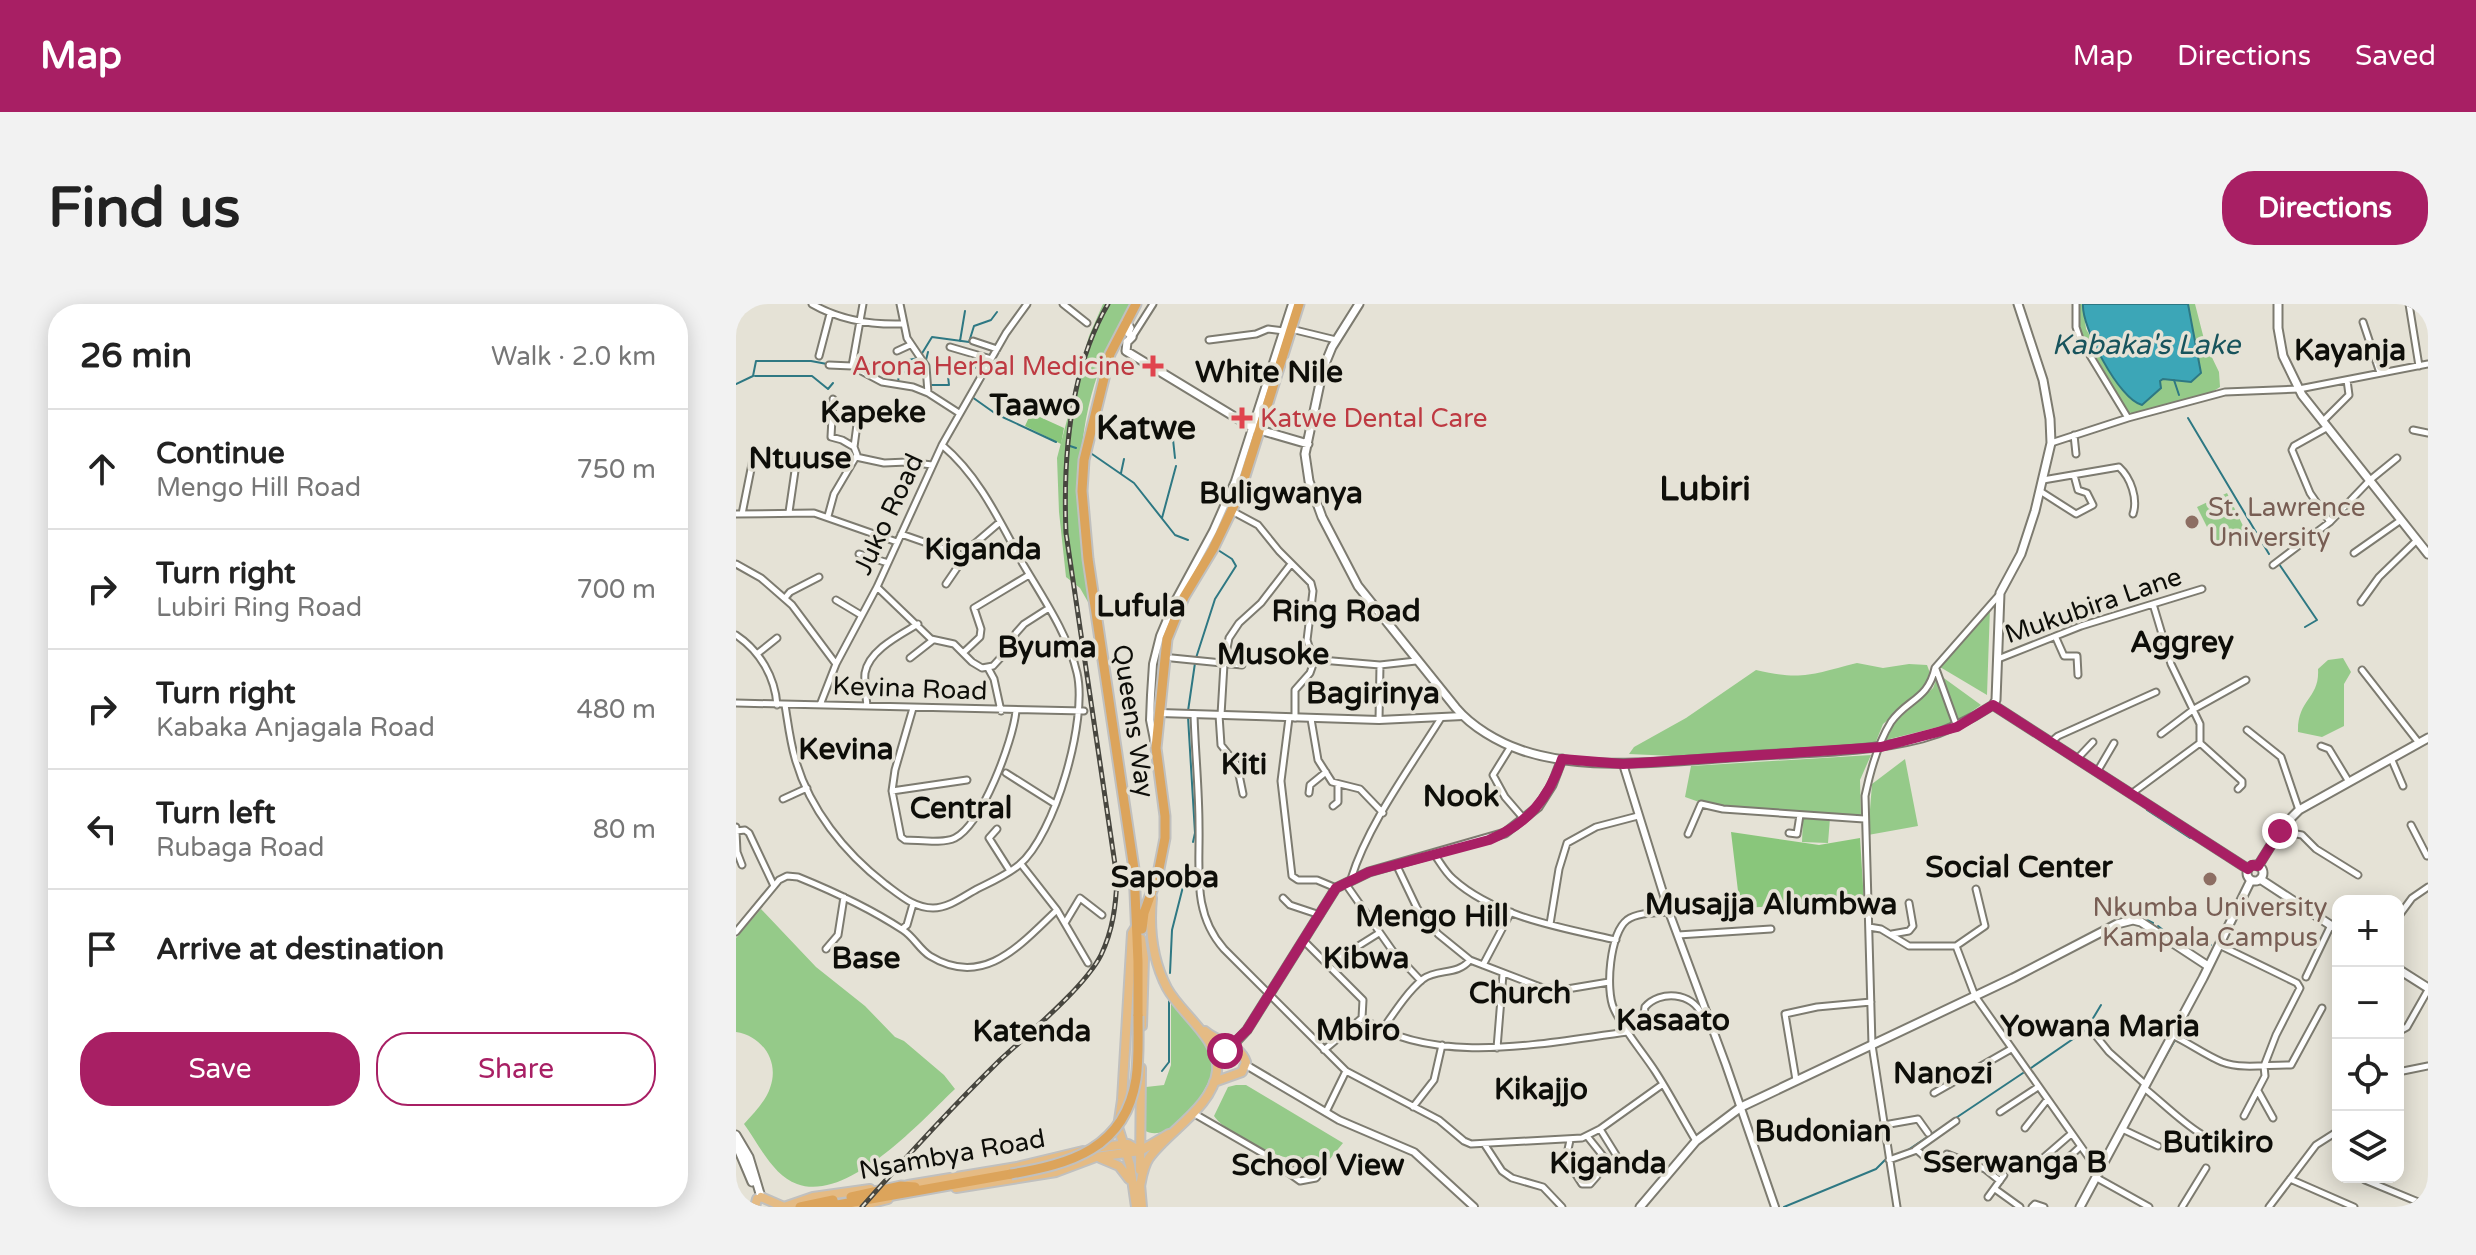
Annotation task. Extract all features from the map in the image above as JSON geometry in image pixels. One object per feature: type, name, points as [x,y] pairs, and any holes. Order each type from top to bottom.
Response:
[{"type":"highway","name":"Queens Way","points":[[1136,304],[1110,354],[1098,393],[1084,460],[1082,491],[1101,650],[1129,830],[1137,925]]},
{"type":"highway","points":[[1138,962],[1144,913],[1165,838],[1156,741],[1160,713],[1156,696],[1170,628],[1206,553],[1232,511],[1287,330],[1299,304]]},
{"type":"highway","points":[[800,1207],[1053,1167],[1074,1160],[1097,1146],[1115,1127],[1129,1104],[1136,1078],[1137,925]]},
{"type":"highway","points":[[826,1207],[898,1191]]},
{"type":"main road","points":[[1359,304],[1336,340],[1323,369],[1305,454],[1309,481],[1358,586],[1463,716],[1523,751],[1562,759],[1623,764],[1882,744],[1957,727],[1993,705],[1996,700],[2000,593],[2021,554],[2051,443],[2043,380],[2018,304]]},
{"type":"main road","points":[[2278,304],[2280,344],[2294,389],[2424,546]]},
{"type":"main road","points":[[1126,321],[1132,337],[1127,342],[1126,351],[1257,429],[1308,444]]},
{"type":"main road","points":[[1993,705],[2248,869]]},
{"type":"main road","points":[[2258,866],[2289,818],[2299,810],[2428,738]]},
{"type":"main road","points":[[1217,1061],[1242,1037],[1336,888],[1396,864],[1505,833],[1538,807],[1552,785],[1562,759]]},
{"type":"main road","points":[[2080,1207],[2219,945],[2256,879],[2262,872],[2258,866],[2252,865],[2248,869],[2247,876],[2256,879],[2332,927]]},
{"type":"main road","points":[[1137,1189],[1148,1159],[1193,1113],[1214,1082],[1217,1061],[1210,1044],[1169,991],[1156,961],[1151,933],[1153,888]]},
{"type":"main road","points":[[1640,1207],[1696,1141],[1741,1107],[2125,921],[2141,922],[2208,966]]},
{"type":"main road","name":"Queens Way","points":[[1137,925],[1132,933],[1118,1127],[1127,1147],[1137,1189]]},
{"type":"main road","points":[[1136,1207],[1144,958],[1141,939]]},
{"type":"main road","points":[[2404,973],[2428,989]]},
{"type":"main road","points":[[1191,1021],[1216,1041],[1232,1046],[1245,1061]]},
{"type":"main road","points":[[1214,1082],[1238,1074],[1245,1061],[1242,1037]]},
{"type":"main road","points":[[1140,1112],[1127,1147],[1140,1151],[1177,1130]]},
{"type":"main road","name":"Nsambya Road","points":[[784,1207],[813,1197],[898,1191],[1056,1172],[1095,1153],[1118,1127]]},
{"type":"main road","points":[[736,1135],[749,1157],[759,1203]]},
{"type":"main road","points":[[736,1144],[759,1203]]},
{"type":"main road","name":"Nsambya Road","points":[[856,1207],[898,1191],[1127,1147]]},
{"type":"main road","points":[[1095,1153],[1124,1169],[1137,1189],[1142,1207]]},
{"type":"main road","points":[[759,1203],[784,1207]]},
{"type":"street","points":[[812,304],[830,314],[859,321],[903,324]]},
{"type":"street","points":[[852,366],[863,304]]},
{"type":"street","points":[[900,304],[910,345],[926,366],[928,393]]},
{"type":"street","name":"Juko Road","points":[[820,705],[836,664],[877,587],[942,445],[997,349],[1027,304]]},
{"type":"street","points":[[1063,304],[1087,323]]},
{"type":"street","points":[[1132,337],[1153,304]]},
{"type":"street","points":[[1287,330],[1292,304]]},
{"type":"street","points":[[2076,304],[2076,327],[2080,339],[2128,418]]},
{"type":"street","points":[[2409,304],[2419,366]]},
{"type":"street","points":[[819,356],[830,314]]},
{"type":"street","points":[[2363,322],[2380,373]]},
{"type":"street","points":[[1209,340],[1256,334],[1265,329],[1336,340]]},
{"type":"street","points":[[973,341],[997,349]]},
{"type":"street","points":[[897,351],[910,345]]},
{"type":"street","points":[[950,347],[991,359]]},
{"type":"street","points":[[2051,443],[2225,392],[2294,389],[2428,364]]},
{"type":"street","points":[[829,365],[852,366],[882,382],[913,387],[959,413]]},
{"type":"street","points":[[2330,522],[2310,493],[2292,450],[2325,424],[2349,395],[2347,380]]},
{"type":"street","points":[[833,399],[831,437],[854,447]]},
{"type":"street","points":[[828,516],[834,494],[856,457],[854,447],[858,417]]},
{"type":"street","points":[[2413,430],[2428,433]]},
{"type":"street","points":[[2074,435],[2076,454]]},
{"type":"street","points":[[785,705],[795,760],[833,834],[878,879],[913,904],[933,908],[944,906],[1010,871],[1021,864],[1041,835],[1068,768],[1081,711],[1077,673],[1049,608],[1000,522],[966,467],[942,445]]},
{"type":"street","points":[[755,449],[739,514],[789,512],[828,516],[897,542]]},
{"type":"street","points":[[789,512],[797,457]]},
{"type":"street","points":[[856,457],[884,463],[932,465]]},
{"type":"street","points":[[1206,553],[1248,458]]},
{"type":"street","points":[[2273,565],[2330,522],[2370,480],[2397,458]]},
{"type":"street","points":[[2043,480],[2119,467],[2129,480],[2135,501],[2133,514]]},
{"type":"street","points":[[2040,491],[2076,514],[2085,510],[2093,505],[2092,501],[2085,491],[2078,490],[2074,475]]},
{"type":"street","points":[[1232,511],[1258,525],[1312,587],[1307,640],[1309,652],[1315,659],[1380,665],[1416,661]]},
{"type":"street","points":[[2354,553],[2402,520]]},
{"type":"street","points":[[946,584],[964,556],[1000,522]]},
{"type":"street","points":[[901,534],[964,556]]},
{"type":"street","points":[[2361,602],[2379,577],[2424,546]]},
{"type":"street","points":[[859,554],[888,563]]},
{"type":"street","points":[[736,564],[761,578],[785,598],[836,664]]},
{"type":"street","points":[[1243,794],[1237,765],[1221,745],[1220,715],[1229,638],[1291,564]]},
{"type":"street","points":[[963,653],[980,637],[981,629],[974,608],[1029,575]]},
{"type":"street","points":[[785,598],[790,592],[819,577]]},
{"type":"street","points":[[877,587],[933,640],[954,644],[977,666],[988,668]]},
{"type":"street","name":"Mukubira Lane","points":[[1998,659],[2081,626],[2202,589]]},
{"type":"street","points":[[1897,1207],[1872,1045],[1864,819],[1870,774],[1890,724],[1926,692],[1932,683],[1935,668],[2000,593]]},
{"type":"street","points":[[836,600],[861,615]]},
{"type":"street","points":[[2153,604],[2171,664],[2200,724],[2200,743],[2239,778],[2242,785],[2238,789]]},
{"type":"street","points":[[988,668],[1004,654],[1024,624],[1049,608]]},
{"type":"street","points":[[867,706],[865,673],[870,661],[893,640],[918,624]]},
{"type":"street","points":[[736,635],[757,654],[772,676],[777,705]]},
{"type":"street","points":[[757,654],[777,638]]},
{"type":"street","points":[[2056,638],[2064,656],[2077,656],[2078,675]]},
{"type":"street","points":[[910,658],[933,640]]},
{"type":"street","points":[[1172,658],[1242,665]]},
{"type":"street","points":[[1315,659],[1310,673],[1295,690],[1281,781],[1292,876],[1298,880],[1322,881],[1336,888]]},
{"type":"street","points":[[1379,720],[1380,665]]},
{"type":"street","points":[[988,668],[994,679],[1001,711]]},
{"type":"street","points":[[1935,668],[1957,727]]},
{"type":"street","points":[[2362,670],[2419,743]]},
{"type":"street","points":[[2161,734],[2194,709],[2246,680]]},
{"type":"street","points":[[2051,742],[2058,736],[2156,692]]},
{"type":"street","points":[[1156,696],[1156,741]]},
{"type":"street","name":"Kevina Road","points":[[736,703],[1081,711]]},
{"type":"street","points":[[913,708],[892,791],[902,839],[952,839],[968,828],[999,773],[1016,711]]},
{"type":"street","points":[[1160,713],[1379,720],[1463,716]]},
{"type":"street","points":[[1194,714],[1198,878],[1202,910],[1214,937],[1346,1071],[1378,1085],[1439,1120],[1464,1141],[1485,1145],[1520,1139],[1570,1140],[1587,1136],[1663,1084]]},
{"type":"street","points":[[1421,981],[1379,933],[1348,881],[1383,813],[1441,718]]},
{"type":"street","points":[[1311,719],[1316,753],[1332,782],[1360,789],[1383,813]]},
{"type":"street","points":[[2247,730],[2281,757],[2299,810]]},
{"type":"street","points":[[2077,759],[2093,742]]},
{"type":"street","points":[[2097,772],[2114,743]]},
{"type":"street","points":[[2131,794],[2200,743]]},
{"type":"street","points":[[1511,746],[1493,775],[1505,797],[1524,820]]},
{"type":"street","points":[[2321,746],[2329,749],[2349,782]]},
{"type":"street","points":[[2391,758],[2403,786]]},
{"type":"street","points":[[1623,764],[1669,912],[1775,1207]]},
{"type":"street","points":[[1309,793],[1310,785],[1326,772]]},
{"type":"street","points":[[1006,773],[1055,804]]},
{"type":"street","points":[[892,791],[967,780]]},
{"type":"street","points":[[1333,806],[1338,802],[1338,785]]},
{"type":"street","points":[[783,799],[807,788]]},
{"type":"street","points":[[1688,834],[1701,804],[1723,809],[1864,819]]},
{"type":"street","points":[[1789,833],[1797,834],[1800,815]]},
{"type":"street","points":[[1550,924],[1559,869],[1567,843],[1596,827],[1638,816]]},
{"type":"street","points":[[2411,825],[2428,856]]},
{"type":"street","points":[[742,865],[737,852],[736,829],[749,833],[774,886]]},
{"type":"street","points":[[997,829],[989,836],[1010,871]]},
{"type":"street","points":[[2280,831],[2302,835],[2316,849],[2358,875]]},
{"type":"street","points":[[1434,854],[1459,884],[1511,912],[1616,940]]},
{"type":"street","points":[[1021,864],[1057,910],[1088,963]]},
{"type":"street","points":[[1396,864],[1417,908],[1438,934],[1470,960],[1532,985],[1552,989],[1609,982]]},
{"type":"street","points":[[736,932],[774,886],[783,878],[792,876],[844,897],[902,929],[934,958],[959,968],[991,961],[1025,943],[1057,910]]},
{"type":"street","points":[[2404,909],[2412,898],[2428,887]]},
{"type":"street","points":[[1869,927],[1909,946],[1956,946],[1985,926],[1976,889]]},
{"type":"street","points":[[826,949],[838,935],[844,897]]},
{"type":"street","points":[[1064,923],[1080,898],[1102,915]]},
{"type":"street","points":[[1283,898],[1290,905],[1320,915]]},
{"type":"street","points":[[1891,935],[1911,930],[1914,922],[1909,913],[1909,903]]},
{"type":"street","points":[[902,929],[907,925],[913,904]]},
{"type":"street","points":[[1483,965],[1511,912]]},
{"type":"street","points":[[1669,912],[1631,918],[1618,931],[1609,982],[1613,1008],[1696,1141]]},
{"type":"street","points":[[1678,935],[1771,929]]},
{"type":"street","points":[[2306,977],[2332,932]]},
{"type":"street","points":[[1328,965],[1379,933]]},
{"type":"street","points":[[1304,941],[1361,997],[1364,1013],[1324,1050]]},
{"type":"street","points":[[2219,945],[2299,985],[2300,989],[2276,1035],[2264,1066],[2266,1073],[2244,1116]]},
{"type":"street","points":[[1956,946],[1975,996],[2098,1175],[2149,1207]]},
{"type":"street","points":[[1382,1030],[1421,981],[1431,975],[1462,968],[1470,960]]},
{"type":"street","points":[[1497,1048],[1503,974]]},
{"type":"street","points":[[2404,1029],[2428,989]]},
{"type":"street","points":[[1642,1028],[1645,1007],[1655,999],[1682,997],[1694,1003],[1702,1015],[1707,1012]]},
{"type":"street","points":[[1796,1078],[1785,1014],[1817,1007],[1871,1002]]},
{"type":"street","points":[[2171,1034],[2224,1063],[2264,1066],[2294,1064],[2322,1008]]},
{"type":"street","points":[[1362,1018],[1382,1030],[1442,1045],[1497,1048],[1628,1032]]},
{"type":"street","points":[[2096,1036],[2145,1086],[2211,1141],[2225,1146],[2241,1144]]},
{"type":"street","points":[[1413,1107],[1434,1080],[1442,1045]]},
{"type":"street","points":[[1934,1093],[2011,1049]]},
{"type":"street","points":[[1245,1061],[1326,1112],[1414,1152],[1474,1207]]},
{"type":"street","points":[[2404,1071],[2428,1066]]},
{"type":"street","points":[[1326,1112],[1346,1071]]},
{"type":"street","points":[[2000,1112],[2038,1087]]},
{"type":"street","points":[[2258,1090],[2273,1118]]},
{"type":"street","points":[[2025,1128],[2047,1100]]},
{"type":"street","points":[[1193,1113],[1285,1166],[1286,1171],[1300,1181],[1319,1175],[1316,1167],[1310,1164],[1295,1162],[1285,1166]]},
{"type":"street","points":[[1884,1125],[1920,1119],[1928,1133]]},
{"type":"street","points":[[1889,1160],[1915,1150],[1956,1121]]},
{"type":"street","points":[[1587,1136],[1603,1156],[1616,1162],[1600,1129]]},
{"type":"street","points":[[2122,1129],[2158,1146]]},
{"type":"street","points":[[2041,1160],[2071,1134]]},
{"type":"street","points":[[2269,1207],[2316,1145],[2332,1135]]},
{"type":"street","points":[[1570,1140],[1566,1159],[1582,1184],[1590,1184],[1597,1176]]},
{"type":"street","points":[[1485,1145],[1502,1171],[1512,1178],[1543,1187],[1562,1207]]},
{"type":"street","points":[[2055,1170],[2080,1147]]},
{"type":"street","points":[[1915,1150],[1933,1164]]},
{"type":"street","points":[[1947,1154],[2002,1178],[1988,1197]]},
{"type":"street","points":[[2182,1207],[2206,1168]]},
{"type":"street","points":[[2290,1179],[2354,1207]]},
{"type":"street","points":[[2372,1183],[2428,1206]]},
{"type":"street","points":[[1995,1189],[2020,1207]]},
{"type":"street","points":[[2032,1207],[2038,1204],[2044,1207]]},
{"type":"green space","points":[[1103,304],[1131,304],[1111,340],[1097,377],[1087,414],[1082,452],[1081,529],[1092,609],[1080,588],[1066,577],[1057,458],[1089,336]]},
{"type":"green space","points":[[2080,304],[2083,304],[2086,329],[2122,390],[2166,378],[2191,382],[2201,373],[2188,304],[2195,304],[2205,343],[2219,372],[2220,387],[2178,403],[2133,414],[2129,412],[2110,385],[2080,330]]},
{"type":"green space","points":[[1031,413],[1064,428],[1061,444],[1025,426]]},
{"type":"green space","points":[[2227,493],[2247,534],[2218,549],[2197,507]]},
{"type":"green space","points":[[1990,607],[1987,695],[1940,667]]},
{"type":"green space","points":[[2343,658],[2351,672],[2344,684],[2344,726],[2322,737],[2298,732],[2301,712],[2316,687],[2318,669],[2328,660]]},
{"type":"green space","points":[[1857,663],[1883,668],[1927,665],[1930,673],[1923,691],[1883,724],[1875,744],[1673,756],[1629,754],[1634,747],[1686,718],[1756,670],[1797,676]]},
{"type":"green space","points":[[1941,676],[1981,705],[1959,720]]},
{"type":"green space","points":[[1936,680],[1954,723],[1886,740],[1895,722],[1933,688]]},
{"type":"green space","points":[[1871,755],[1860,780],[1861,817],[1749,812],[1685,797],[1691,766]]},
{"type":"green space","points":[[1905,759],[1918,826],[1868,835],[1872,784]]},
{"type":"green space","points":[[1803,817],[1830,818],[1828,843],[1802,842]]},
{"type":"green space","points":[[1731,832],[1819,845],[1860,838],[1864,902],[1740,908]]},
{"type":"green space","points":[[761,909],[816,967],[865,1006],[895,1037],[944,1075],[955,1089],[882,1156],[838,1182],[817,1187],[788,1180],[773,1167],[744,1124],[766,1098],[773,1068],[761,1044],[736,1032],[736,938]]},
{"type":"green space","points":[[1171,1001],[1203,1038],[1214,1062],[1207,1085],[1189,1112],[1178,1123],[1155,1133],[1144,1130],[1137,1088],[1164,1085],[1171,1065]]},
{"type":"green space","points":[[1246,1085],[1343,1143],[1325,1165],[1280,1156],[1244,1139],[1214,1116],[1228,1087]]},
{"type":"water","name":"Kabaka's Lake","points":[[2083,304],[2188,304],[2201,373],[2191,382],[2163,379],[2160,381],[2161,388],[2142,405],[2133,400],[2103,361],[2088,328]]},
{"type":"waterway","points":[[960,341],[965,311]]},
{"type":"waterway","points":[[921,355],[932,337],[969,342],[974,326],[991,320],[997,312]]},
{"type":"waterway","points":[[926,360],[928,352]]},
{"type":"waterway","points":[[853,365],[895,363],[918,358]]},
{"type":"waterway","points":[[930,385],[949,385],[946,359],[980,369]]},
{"type":"waterway","points":[[736,384],[753,376],[756,361],[827,364]]},
{"type":"waterway","points":[[898,383],[899,373],[911,371]]},
{"type":"waterway","points":[[755,376],[812,376],[828,389],[833,383]]},
{"type":"waterway","points":[[2174,380],[2179,395]]},
{"type":"waterway","points":[[972,397],[996,414],[1056,442]]},
{"type":"waterway","points":[[2188,418],[2269,554]]},
{"type":"waterway","points":[[1172,430],[1175,458]]},
{"type":"waterway","points":[[1067,445],[1076,448]]},
{"type":"waterway","points":[[1092,454],[1134,483],[1175,535],[1188,540]]},
{"type":"waterway","points":[[1121,473],[1124,459]]},
{"type":"waterway","points":[[1162,518],[1176,466]]},
{"type":"waterway","points":[[1196,658],[1215,599],[1236,566],[1232,559],[1218,550]]},
{"type":"waterway","points":[[2279,564],[2317,620],[2305,627]]},
{"type":"waterway","points":[[1188,711],[1195,663]]},
{"type":"waterway","points":[[1188,717],[1193,842]]},
{"type":"waterway","points":[[2147,810],[2190,838]]},
{"type":"waterway","points":[[1170,973],[1172,930],[1188,867]]},
{"type":"waterway","points":[[2243,905],[2246,900]]},
{"type":"waterway","points":[[2143,918],[2153,923]]},
{"type":"waterway","points":[[2158,926],[2163,930]]},
{"type":"waterway","points":[[2167,933],[2176,940]]},
{"type":"waterway","points":[[2201,938],[2211,945]]},
{"type":"waterway","points":[[2183,944],[2190,949]]},
{"type":"waterway","points":[[1162,1071],[1169,1062],[1169,1001]]},
{"type":"waterway","points":[[2031,1068],[2086,1030],[2101,1005]]},
{"type":"waterway","points":[[2180,1030],[2183,1025]]},
{"type":"waterway","points":[[2151,1082],[2175,1040],[2191,1048]]},
{"type":"waterway","points":[[2203,1055],[2212,1061]]},
{"type":"waterway","points":[[1908,1150],[2023,1073]]},
{"type":"waterway","points":[[1784,1207],[1876,1169],[1885,1160]]},
{"type":"railway","points":[[862,1207],[964,1096],[1082,981],[1101,955],[1111,927],[1117,878],[1066,533],[1065,504],[1068,445],[1077,386],[1095,330],[1108,304]]},
{"type":"place","name":"Arona Herbal Medicine","points":[[1153,366]]},
{"type":"place","name":"Katwe Dental Care","points":[[1242,418]]},
{"type":"place","name":"St. Lawrence University","points":[[2192,522]]},
{"type":"place","name":"Nkumba University Kampala Campus","points":[[2210,879]]},
{"type":"district","name":"Kayanja","points":[[2350,350]]},
{"type":"district","name":"White Nile","points":[[1269,372]]},
{"type":"district","name":"Taawo","points":[[1035,405]]},
{"type":"district","name":"Kapeke","points":[[873,412]]},
{"type":"district","name":"Katwe","points":[[1146,427]]},
{"type":"district","name":"Ntuuse","points":[[800,458]]},
{"type":"district","name":"Lubiri","points":[[1705,488]]},
{"type":"district","name":"Buligwanya","points":[[1281,493]]},
{"type":"district","name":"Kiganda","points":[[983,549]]},
{"type":"district","name":"Lufula","points":[[1141,606]]},
{"type":"district","name":"Ring Road","points":[[1346,611]]},
{"type":"district","name":"Aggrey","points":[[2182,642]]},
{"type":"district","name":"Byuma","points":[[1047,647]]},
{"type":"district","name":"Musoke","points":[[1273,654]]},
{"type":"district","name":"Bagirinya","points":[[1373,693]]},
{"type":"district","name":"Kevina","points":[[846,749]]},
{"type":"district","name":"Kiti","points":[[1244,764]]},
{"type":"district","name":"Nook","points":[[1461,796]]},
{"type":"district","name":"Central","points":[[961,808]]},
{"type":"district","name":"Social Center","points":[[2019,867]]},
{"type":"district","name":"Sapoba","points":[[1165,877]]},
{"type":"district","name":"Musajja Alumbwa","points":[[1771,904]]},
{"type":"district","name":"Mengo Hill","points":[[1432,916]]},
{"type":"district","name":"Base","points":[[866,958]]},
{"type":"district","name":"Kibwa","points":[[1366,958]]},
{"type":"district","name":"Church","points":[[1520,993]]},
{"type":"district","name":"Kasaato","points":[[1673,1020]]},
{"type":"district","name":"Yowana Maria","points":[[2100,1026]]},
{"type":"district","name":"Mbiro","points":[[1358,1030]]},
{"type":"district","name":"Katenda","points":[[1032,1031]]},
{"type":"district","name":"Nanozi","points":[[1943,1073]]},
{"type":"district","name":"Kikajjo","points":[[1541,1089]]},
{"type":"district","name":"Budonian","points":[[1823,1131]]},
{"type":"district","name":"Butikiro","points":[[2218,1142]]},
{"type":"district","name":"Sserwanga B","points":[[2015,1162]]},
{"type":"district","name":"Kiganda","points":[[1608,1163]]},
{"type":"district","name":"School View","points":[[1318,1165]]},
{"type":"route","points":[[1225,1051],[1247,1030],[1336,888],[1369,872],[1505,833],[1538,807],[1552,785],[1562,759],[1623,764],[1881,747],[1957,727],[1993,705],[2248,869],[2252,865],[2258,866],[2280,831]]}]
